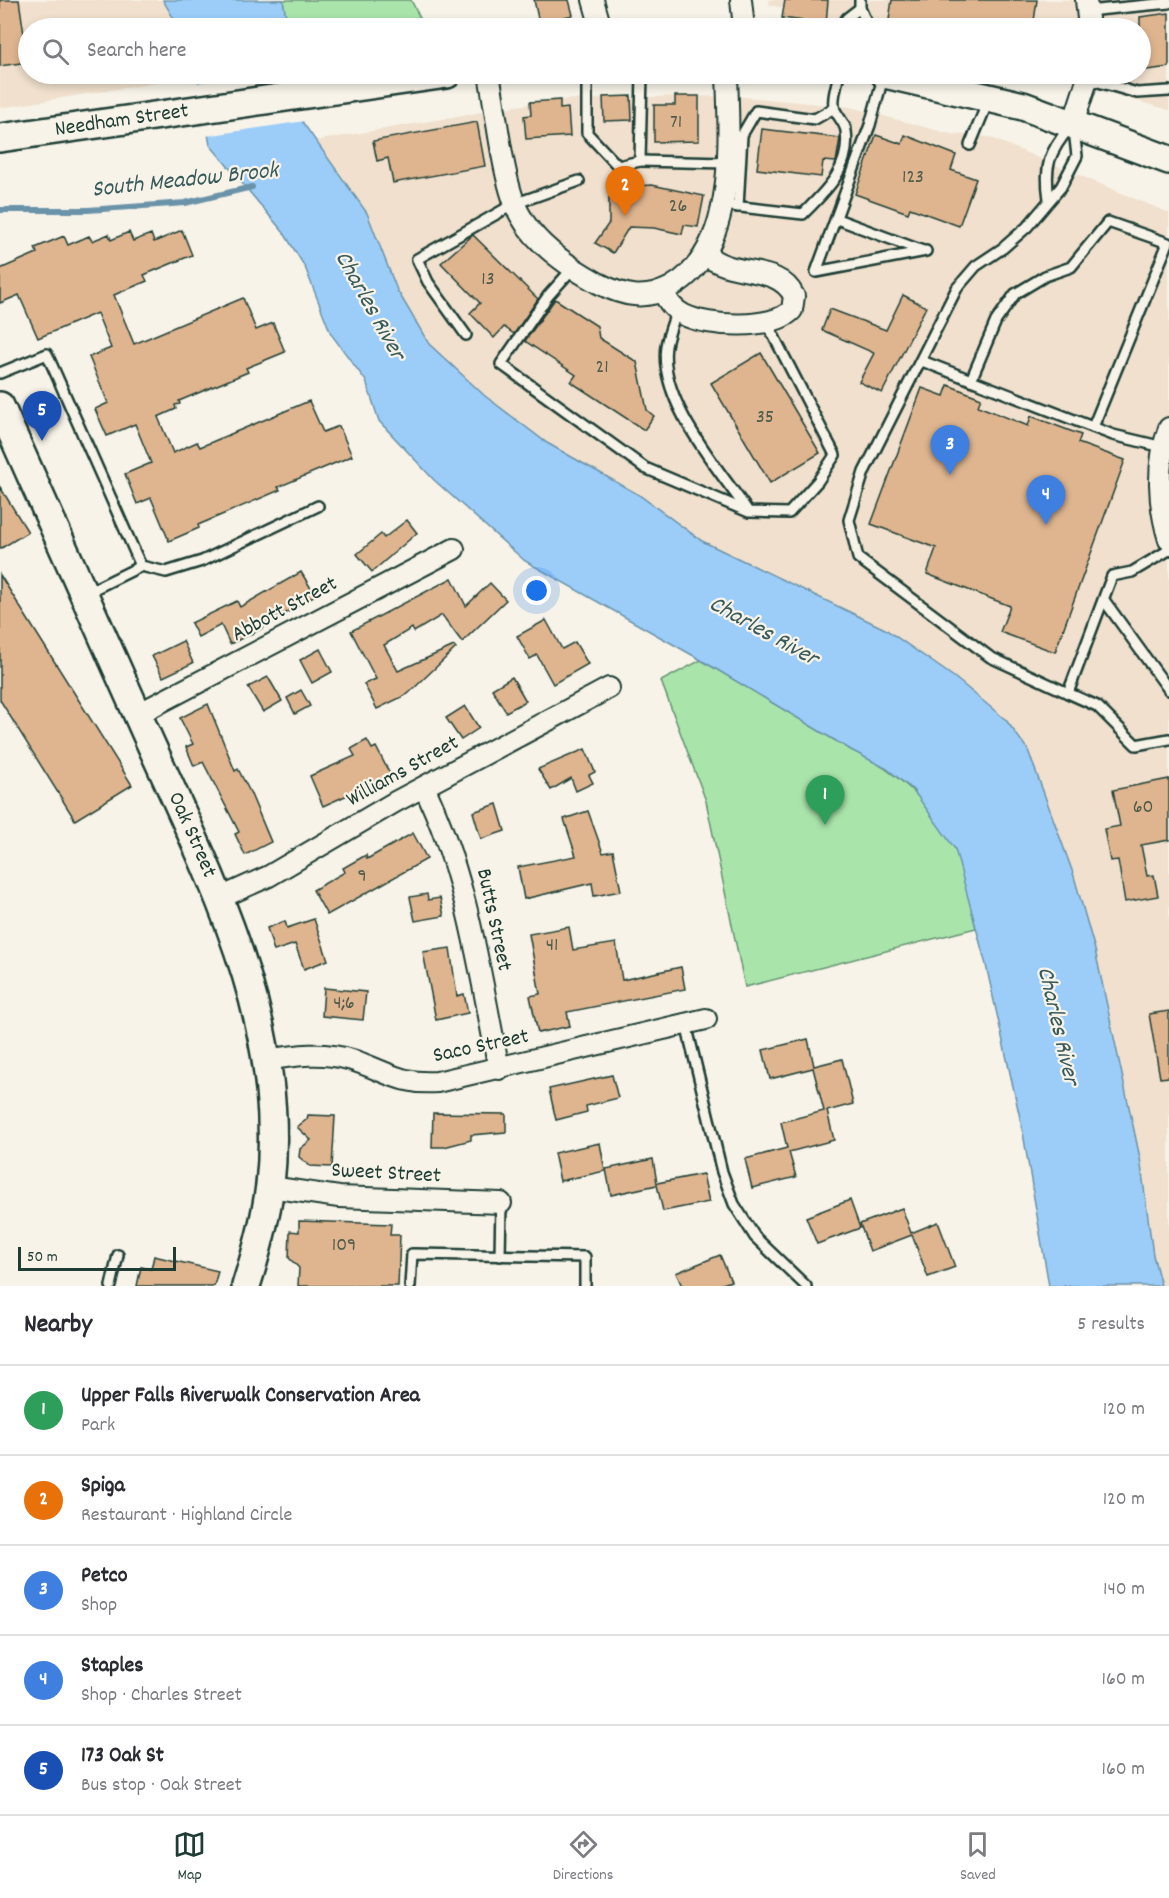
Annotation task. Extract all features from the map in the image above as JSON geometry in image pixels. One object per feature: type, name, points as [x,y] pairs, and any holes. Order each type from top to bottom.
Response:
[{"type":"street","points":[[593,0],[598,18]]},
{"type":"street","points":[[741,0],[743,18]]},
{"type":"street","name":"Needham Street","points":[[0,138],[376,84]]},
{"type":"street","points":[[491,84],[514,204],[533,234],[573,268],[602,285],[627,295],[645,296],[663,291],[686,276],[705,254],[730,206],[726,163],[727,84]]},
{"type":"street","points":[[930,84],[990,97],[1073,124],[1169,160]]},
{"type":"street","points":[[1073,124],[1086,84]]},
{"type":"street","points":[[663,291],[677,310],[684,315],[708,321],[767,323],[782,318],[792,310],[794,296],[786,284],[773,276],[732,270],[717,264],[705,254]]},
{"type":"street","name":"Oak Street","points":[[0,406],[220,898],[248,977],[267,1060],[272,1136],[270,1187],[246,1286]]},
{"type":"street","points":[[1166,438],[1160,496],[1169,540]]},
{"type":"street","name":"Abbott Street","points":[[138,714],[454,549]]},
{"type":"street","name":"Williams Street","points":[[220,898],[268,876],[424,787],[609,688]]},
{"type":"street","name":"Butts Street","points":[[424,787],[447,839],[461,879],[499,1069]]},
{"type":"street","name":"Saco Street","points":[[267,1060],[313,1054],[332,1055],[351,1059],[402,1081],[418,1083],[499,1069],[706,1019]]},
{"type":"street","name":"Sweet Street","points":[[270,1187],[339,1197],[501,1203]]},
{"type":"lane","points":[[1087,13],[1169,3]]},
{"type":"lane","points":[[848,18],[860,4]]},
{"type":"lane","points":[[587,84],[587,133],[618,166],[640,161],[726,163]]},
{"type":"lane","points":[[640,161],[642,84]]},
{"type":"lane","points":[[834,108],[815,119],[756,111],[742,135],[730,206],[803,214],[840,173],[846,157],[846,129],[834,108],[837,84]]},
{"type":"lane","points":[[837,219],[926,251],[816,272],[870,125],[881,84]]},
{"type":"lane","points":[[1111,84],[1137,93],[1169,91]]},
{"type":"lane","points":[[970,145],[990,97]]},
{"type":"lane","points":[[1049,199],[1047,182],[1049,158],[1054,146],[1073,124]]},
{"type":"lane","points":[[1073,124],[1077,156],[1061,187],[1027,226],[969,273],[957,288],[925,356],[864,472],[849,520],[858,558],[990,657],[1097,706],[1136,745],[1169,738]]},
{"type":"lane","points":[[466,335],[429,282],[417,259],[514,204],[579,181]]},
{"type":"lane","points":[[971,380],[996,321],[1015,294],[1045,276],[1071,267],[1108,222],[1168,243],[1093,428]]},
{"type":"lane","points":[[573,268],[548,296],[501,364],[645,468],[749,512],[789,513],[818,481],[835,455],[767,323]]},
{"type":"lane","points":[[677,310],[666,347],[671,389],[688,425],[749,512]]},
{"type":"lane","points":[[0,373],[47,354],[141,566]]},
{"type":"lane","points":[[925,356],[971,380],[1113,435],[1166,438]]},
{"type":"lane","points":[[84,594],[141,566],[166,572],[202,561],[318,506]]},
{"type":"lane","points":[[1068,693],[1112,576],[1132,572],[1169,550]]},
{"type":"lane","points":[[1104,600],[1169,690]]},
{"type":"lane","points":[[686,1024],[723,1172],[734,1204],[755,1237],[806,1286]]},
{"type":"lane","points":[[500,1256],[501,1203]]},
{"type":"lane","points":[[410,1286],[412,1254],[585,1257],[585,1286]]},
{"type":"lane","points":[[111,1286],[118,1256]]},
{"type":"shaded area","points":[[0,0],[163,0],[173,18],[18,18],[18,84],[148,84],[0,108]]},
{"type":"shaded area","points":[[769,0],[1169,0],[1169,110],[1126,98],[1092,84],[1151,84],[1151,18],[831,18],[770,5]]},
{"type":"shaded area","points":[[684,96],[743,97],[850,107],[950,134],[989,137],[1169,213],[1169,1286],[1161,1286],[1153,1255],[1140,1158],[1095,950],[1073,873],[1028,751],[885,629],[702,541],[639,495],[547,443],[485,396],[429,344],[397,290],[367,213],[315,141],[552,100]]},
{"type":"green space","points":[[273,0],[411,0],[420,18],[277,18]]},
{"type":"green space","points":[[701,660],[883,767],[924,802],[954,847],[964,875],[976,928],[745,987],[706,801],[661,681]]},
{"type":"water","points":[[163,0],[283,0],[286,18],[173,18]]},
{"type":"water","name":"Charles River","points":[[199,84],[291,84],[303,123],[367,213],[397,290],[429,344],[485,396],[547,443],[639,495],[702,541],[885,629],[954,677],[1006,720],[1028,750],[1073,873],[1095,950],[1140,1158],[1153,1255],[1161,1286],[1049,1286],[1022,1127],[986,965],[955,849],[913,790],[887,769],[851,750],[701,660],[525,561],[434,480],[379,421],[366,381],[331,334],[305,267],[284,233],[210,145]]},
{"type":"pier","points":[[196,84],[295,84],[305,121],[206,136]]},
{"type":"building","points":[[0,0],[19,0],[22,18],[18,18],[18,63],[0,66]]},
{"type":"building","points":[[534,0],[569,0],[573,15],[560,18],[538,18]]},
{"type":"building","points":[[785,0],[828,0],[826,18],[782,18]]},
{"type":"building","points":[[892,0],[1037,0],[1034,18],[889,18]]},
{"type":"building","points":[[1169,13],[1169,67],[1151,69],[1151,18],[1140,17]]},
{"type":"building","points":[[631,96],[632,120],[604,121],[603,97]]},
{"type":"building","points":[[675,96],[699,96],[699,141],[654,142],[654,105],[675,105]]},
{"type":"building","points":[[560,100],[560,109],[568,108],[570,136],[526,139],[524,116],[531,115],[530,102]]},
{"type":"building","points":[[477,122],[485,166],[393,183],[388,158],[377,161],[373,141]]},
{"type":"building","points":[[762,129],[840,138],[836,162],[823,161],[821,177],[757,169]]},
{"type":"building","points":[[876,135],[902,144],[905,135],[956,155],[951,170],[976,179],[959,226],[910,208],[908,213],[855,194]]},
{"type":"building","points":[[652,185],[704,196],[698,227],[684,225],[682,234],[654,228],[629,227],[613,253],[595,243],[609,223],[609,197],[620,187]]},
{"type":"building","points":[[182,230],[192,255],[144,275],[147,281],[114,295],[134,344],[243,298],[256,330],[273,323],[285,352],[246,368],[248,372],[179,401],[180,404],[175,405],[176,409],[158,417],[173,453],[197,442],[200,447],[309,401],[323,432],[339,426],[352,456],[278,487],[280,490],[198,525],[199,528],[169,541],[151,498],[137,504],[125,474],[151,463],[135,424],[107,436],[95,409],[108,403],[89,357],[111,348],[97,313],[38,338],[19,295],[0,303],[0,269],[37,253],[35,248],[64,236],[68,245],[89,236],[92,241],[109,234],[111,240],[129,232],[133,241],[151,234],[154,242]]},
{"type":"building","points":[[473,235],[538,299],[514,334],[504,327],[494,338],[470,313],[480,303],[441,263]]},
{"type":"building","points":[[903,295],[926,307],[882,393],[859,382],[874,353],[822,330],[830,309],[886,330]]},
{"type":"building","points":[[555,299],[597,326],[599,338],[637,362],[647,410],[654,416],[644,430],[571,382],[576,375],[525,341]]},
{"type":"building","points":[[761,353],[820,453],[770,483],[711,383]]},
{"type":"building","points":[[948,385],[981,398],[978,406],[1028,426],[1031,416],[1081,435],[1078,443],[1125,460],[1055,652],[1000,632],[1010,606],[927,574],[936,548],[871,524],[922,388],[944,396]]},
{"type":"building","points":[[0,487],[28,532],[0,549]]},
{"type":"building","points":[[407,520],[417,533],[372,572],[357,554],[381,534],[384,538]]},
{"type":"building","points":[[301,572],[315,595],[259,630],[230,644],[221,625],[198,637],[191,623],[237,601],[240,607]]},
{"type":"building","points":[[0,575],[132,785],[75,820],[0,700]]},
{"type":"building","points":[[452,578],[466,606],[490,583],[506,600],[462,642],[442,615],[414,632],[412,628],[384,645],[398,671],[454,646],[456,648],[408,694],[377,709],[364,684],[376,679],[351,631]]},
{"type":"building","points":[[546,620],[562,649],[575,642],[588,664],[553,684],[537,655],[530,659],[517,636]]},
{"type":"building","points":[[183,641],[193,663],[163,677],[152,656]]},
{"type":"building","points":[[320,649],[332,672],[312,683],[300,660]]},
{"type":"building","points":[[268,677],[282,701],[263,712],[248,687]]},
{"type":"building","points":[[512,677],[526,701],[506,712],[492,689]]},
{"type":"building","points":[[301,690],[310,706],[295,714],[287,698]]},
{"type":"building","points":[[208,704],[235,771],[238,769],[250,792],[271,842],[245,855],[235,834],[239,832],[203,762],[194,766],[186,747],[193,744],[180,718]]},
{"type":"building","points":[[465,706],[479,728],[461,740],[446,718]]},
{"type":"building","points":[[367,740],[372,749],[376,747],[392,778],[323,806],[310,776],[355,756],[351,749]]},
{"type":"building","points":[[585,749],[595,772],[589,775],[593,783],[576,791],[571,778],[551,790],[538,769]]},
{"type":"building","points":[[1169,779],[1169,840],[1141,845],[1147,876],[1154,875],[1158,896],[1125,902],[1118,860],[1110,861],[1104,829],[1120,826],[1113,790]]},
{"type":"building","points":[[497,804],[505,831],[481,839],[473,812]]},
{"type":"building","points":[[588,811],[603,853],[613,851],[621,891],[594,896],[592,883],[524,899],[518,867],[576,856],[564,819]]},
{"type":"building","points":[[413,833],[427,859],[327,915],[313,890],[345,872],[343,868],[366,855],[367,859]]},
{"type":"building","points":[[427,894],[428,900],[440,898],[444,916],[415,921],[410,897]]},
{"type":"building","points":[[314,919],[328,960],[304,969],[295,944],[274,951],[267,928],[285,921],[287,928]]},
{"type":"building","points":[[569,927],[573,950],[616,943],[622,980],[681,967],[685,989],[567,1012],[570,1026],[538,1033],[530,996],[540,994],[529,934]]},
{"type":"building","points":[[450,948],[457,996],[464,994],[468,1013],[436,1020],[423,952]]},
{"type":"building","points":[[324,988],[366,992],[363,1020],[322,1016]]},
{"type":"building","points":[[1169,1011],[1169,1077],[1160,1078],[1149,1014]]},
{"type":"building","points":[[808,1039],[814,1066],[842,1059],[853,1104],[827,1111],[834,1140],[789,1152],[796,1177],[752,1188],[745,1159],[787,1148],[781,1122],[824,1111],[813,1068],[770,1079],[763,1050]]},
{"type":"building","points":[[612,1075],[618,1098],[586,1106],[587,1112],[556,1120],[549,1089]]},
{"type":"building","points":[[433,1113],[506,1114],[506,1132],[471,1135],[471,1140],[444,1147],[432,1147]]},
{"type":"building","points":[[308,1115],[335,1116],[332,1167],[310,1166],[299,1157],[300,1149],[311,1140],[297,1127],[307,1119]]},
{"type":"building","points":[[600,1143],[605,1171],[560,1181],[554,1153]]},
{"type":"building","points":[[653,1159],[657,1183],[703,1174],[709,1202],[663,1211],[657,1185],[611,1195],[606,1169]]},
{"type":"building","points":[[850,1200],[860,1228],[817,1244],[806,1217]]},
{"type":"building","points":[[902,1208],[911,1233],[938,1222],[955,1267],[928,1277],[912,1235],[870,1251],[860,1224]]},
{"type":"building","points":[[299,1221],[391,1224],[390,1235],[400,1235],[398,1286],[298,1286],[299,1268],[289,1258],[290,1231],[299,1232]]},
{"type":"building","points":[[720,1255],[731,1281],[717,1286],[682,1286],[676,1273]]},
{"type":"building","points":[[154,1256],[218,1271],[214,1286],[137,1286],[141,1267],[151,1269]]},
{"type":"waterway","name":"South Meadow Brook","points":[[0,210],[88,210],[185,203],[252,187]]},
{"type":"place","name":"Spiga","points":[[625,216]]},
{"type":"place","name":"173 Oak St","points":[[42,441]]},
{"type":"place","name":"Petco","points":[[950,475]]},
{"type":"place","name":"Staples","points":[[1046,525]]},
{"type":"place","name":"Upper Falls Riverwalk Conservation Area","points":[[825,825]]}]
